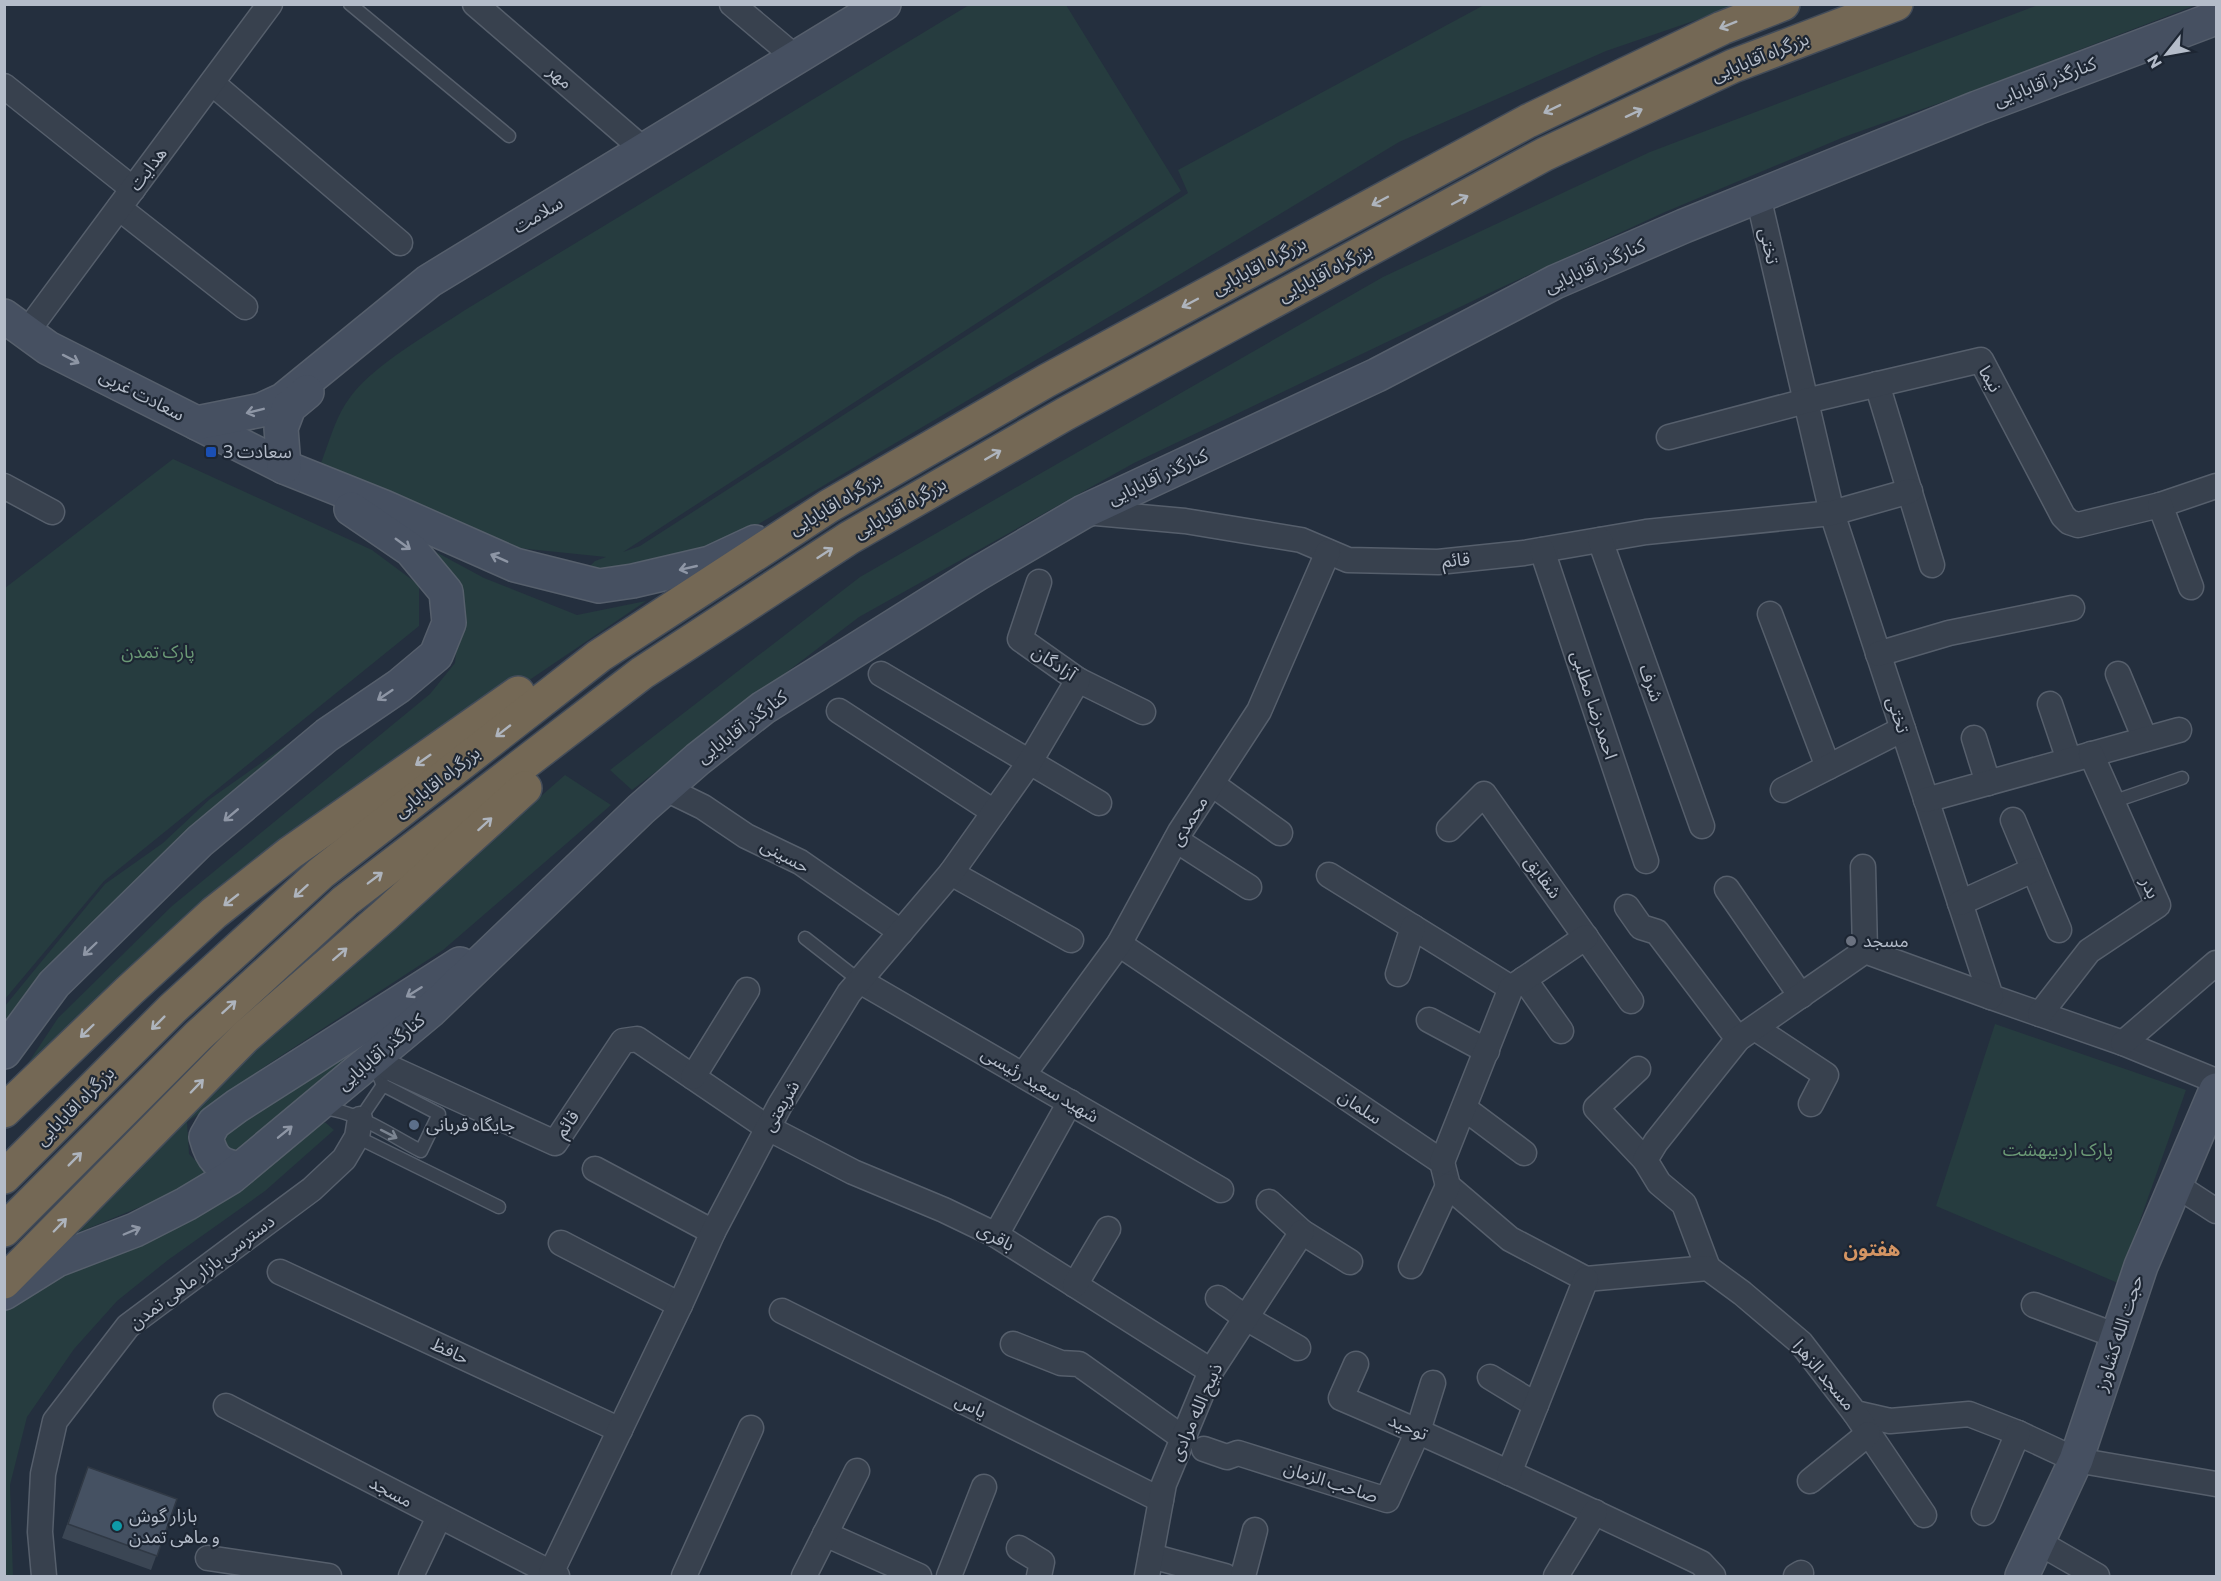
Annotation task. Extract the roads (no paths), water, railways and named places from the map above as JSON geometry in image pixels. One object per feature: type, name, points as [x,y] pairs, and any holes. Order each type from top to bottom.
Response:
[{"type":"highway","name":"بزرگراه اقابابایی","points":[[4,1177],[172,1009],[321,873],[599,656],[819,512],[1046,381],[1528,121],[1722,28],[1783,4]]},
{"type":"highway","name":"بزرگراه آقابابایی","points":[[776,585],[849,538],[1065,414],[1545,154],[1733,66],[1896,4]]},
{"type":"highway","name":"بزرگراه اقابابایی","points":[[4,1230],[198,1036],[345,902],[642,674],[776,585]]},
{"type":"highway","points":[[4,1282],[245,1037],[575,743],[776,585]]},
{"type":"highway","points":[[4,1111],[130,990],[214,914],[290,853],[515,694],[599,656]]},
{"type":"street","name":"هدایت","points":[[15,324],[126,199],[270,4]]},
{"type":"street","name":"مهر","points":[[475,4],[645,150]]},
{"type":"street","points":[[732,4],[796,58]]},
{"type":"street","name":"سلامت","points":[[197,423],[261,410],[283,400],[429,281],[884,4]]},
{"type":"street","name":"سلامت","points":[[284,467],[281,428],[289,407],[435,288],[903,4]]},
{"type":"street","name":"کنارگذر آقابابایی","points":[[4,1293],[57,1260],[135,1230],[186,1204],[231,1177],[315,1108],[378,1072],[430,1011],[664,788],[698,759],[764,708],[977,574],[1083,512],[1377,375],[1555,282],[1758,196],[1977,108],[2217,18]]},
{"type":"street","points":[[212,82],[400,243]]},
{"type":"street","points":[[4,86],[245,307]]},
{"type":"street","name":"تختی","points":[[1758,196],[1832,513],[1991,997]]},
{"type":"street","name":"سعادت غربی","points":[[15,324],[48,348],[284,467]]},
{"type":"street","name":"نیما","points":[[1669,437],[1806,401],[1981,360],[2063,516],[2069,522],[2078,525],[2160,505]]},
{"type":"street","points":[[1876,384],[1932,565]]},
{"type":"street","points":[[284,467],[384,507],[515,565],[599,586],[633,582],[710,563],[819,512]]},
{"type":"street","points":[[4,1052],[54,984],[200,841],[327,735],[399,686],[436,655],[449,623],[446,592],[411,550],[369,520],[284,467]]},
{"type":"street","points":[[4,486],[52,512]]},
{"type":"street","points":[[2191,587],[2160,505],[2216,489]]},
{"type":"street","name":"قائم","points":[[1083,512],[1185,521],[1301,540],[1348,560],[1438,562],[1542,550],[1646,532],[1832,513],[1910,491]]},
{"type":"street","name":"شرف","points":[[1600,540],[1702,826]]},
{"type":"street","name":"احمدرضا مطلبی","points":[[1542,550],[1646,861]]},
{"type":"street","name":"محمدی","points":[[1023,1075],[1119,944],[1176,840],[1259,711],[1328,552]]},
{"type":"street","name":"آزادگان","points":[[1039,582],[1020,639],[1078,680],[1143,712]]},
{"type":"street","points":[[1878,654],[1949,633],[2072,608]]},
{"type":"street","points":[[1770,614],[1828,767]]},
{"type":"street","points":[[2118,674],[2145,739]]},
{"type":"street","points":[[881,675],[1099,803]]},
{"type":"street","name":"شریعتی","points":[[554,1575],[712,1232],[780,1105],[849,993],[951,873],[1029,763],[1078,680]]},
{"type":"street","name":"بدر","points":[[2040,1014],[2089,951],[2158,905],[2112,801],[2080,757],[2050,704]]},
{"type":"street","points":[[839,711],[994,812]]},
{"type":"street","points":[[1783,790],[1903,729]]},
{"type":"street","points":[[1926,800],[2179,730]]},
{"type":"street","points":[[1974,738],[1988,783]]},
{"type":"street","points":[[1212,784],[1280,833]]},
{"type":"street","name":"حسینی","points":[[664,788],[703,807],[746,836],[800,862],[901,932]]},
{"type":"street","name":"شقایق","points":[[1449,829],[1484,794],[1631,1001]]},
{"type":"street","points":[[2013,820],[2059,930]]},
{"type":"street","points":[[1176,840],[1249,887]]},
{"type":"street","points":[[1863,867],[1864,951]]},
{"type":"street","points":[[1960,903],[2033,870]]},
{"type":"street","points":[[951,873],[1071,940]]},
{"type":"street","points":[[1329,875],[1413,927],[1517,984],[1560,1031]]},
{"type":"street","points":[[1727,889],[1801,996]]},
{"type":"street","points":[[1627,907],[1641,927],[1657,932],[1746,1034],[1826,1075],[1811,1104]]},
{"type":"street","points":[[1398,974],[1413,927]]},
{"type":"street","points":[[240,1169],[224,1166],[211,1155],[206,1137],[214,1124],[237,1106],[411,993],[518,928]]},
{"type":"street","points":[[1586,937],[1517,984],[1442,1162],[1448,1186],[1510,1239],[1586,1279],[1708,1268],[1684,1204],[1659,1183],[1646,1160],[1596,1108],[1638,1069]]},
{"type":"street","name":"سلمان","points":[[1119,944],[1442,1162]]},
{"type":"street","points":[[1646,1160],[1656,1142],[1746,1034],[1864,951]]},
{"type":"street","points":[[1864,951],[2123,1043],[2217,1081]]},
{"type":"street","points":[[2123,1043],[2217,963]]},
{"type":"street","name":"شهید سعید رئیسی","points":[[860,981],[1221,1190]]},
{"type":"street","points":[[747,990],[693,1077],[768,1128]]},
{"type":"street","points":[[1429,1020],[1487,1051]]},
{"type":"street","name":"قائم","points":[[378,1072],[555,1143],[623,1041],[637,1039],[693,1077]]},
{"type":"street","name":"حجت الله کشاورز","points":[[2022,1576],[2076,1460],[2141,1266],[2217,1090]]},
{"type":"street","points":[[996,1235],[1070,1102]]},
{"type":"street","points":[[1464,1108],[1524,1153]]},
{"type":"street","name":"دسترسی بازار ماهی تمدن","points":[[44,1576],[40,1532],[43,1474],[54,1421],[128,1326],[312,1189],[344,1159],[358,1128]]},
{"type":"street","name":"باقری","points":[[768,1128],[853,1172],[944,1210],[996,1235],[1211,1371]]},
{"type":"street","points":[[595,1169],[712,1232]]},
{"type":"street","points":[[2176,1185],[2217,1211]]},
{"type":"street","points":[[1411,1266],[1448,1186]]},
{"type":"street","points":[[1269,1202],[1302,1232],[1350,1262]]},
{"type":"street","points":[[1075,1285],[1108,1228]]},
{"type":"street","name":"ذبیح الله مرادی","points":[[1149,1566],[1164,1484],[1193,1444],[1211,1371],[1302,1232]]},
{"type":"street","points":[[561,1243],[680,1305]]},
{"type":"street","name":"مسجد الزهرا","points":[[1708,1268],[1742,1293],[1801,1343],[1855,1413],[1890,1421],[1969,1414],[2018,1433],[2076,1460]]},
{"type":"street","name":"حافظ","points":[[280,1272],[620,1430]]},
{"type":"street","points":[[1509,1473],[1586,1279]]},
{"type":"street","points":[[1218,1298],[1246,1318],[1298,1348]]},
{"type":"street","points":[[2034,1305],[2117,1336]]},
{"type":"street","name":"یاس","points":[[782,1311],[1161,1500]]},
{"type":"street","points":[[1013,1344],[1061,1363],[1079,1364],[1193,1444]]},
{"type":"street","name":"توحید","points":[[1356,1365],[1341,1398],[1595,1512],[1701,1563],[1713,1576]]},
{"type":"street","points":[[1490,1377],[1536,1405]]},
{"type":"street","points":[[1418,1431],[1433,1383]]},
{"type":"street","name":"مسجد","points":[[226,1406],[554,1575]]},
{"type":"street","points":[[1855,1413],[1924,1515]]},
{"type":"street","points":[[684,1576],[751,1428]]},
{"type":"street","name":"صاحب الزمان","points":[[1193,1444],[1227,1458],[1238,1453],[1387,1500],[1418,1431]]},
{"type":"street","points":[[1984,1513],[2018,1433]]},
{"type":"street","points":[[1810,1481],[1868,1434]]},
{"type":"street","points":[[2076,1460],[2217,1484]]},
{"type":"street","points":[[804,1576],[857,1472]]},
{"type":"street","points":[[949,1576],[984,1487]]},
{"type":"street","points":[[1556,1576],[1595,1512]]},
{"type":"street","points":[[411,1576],[439,1517]]},
{"type":"street","points":[[1243,1576],[1255,1530]]},
{"type":"street","points":[[825,1534],[919,1576]]},
{"type":"street","points":[[2038,1542],[2097,1576]]},
{"type":"street","points":[[1019,1548],[1042,1562],[1039,1576]]},
{"type":"street","points":[[208,1558],[329,1576]]},
{"type":"street","points":[[1149,1566],[1225,1576]]},
{"type":"lane","points":[[350,4],[509,136]]},
{"type":"lane","points":[[2112,801],[2182,778]]},
{"type":"lane","points":[[805,938],[860,981]]},
{"type":"lane","points":[[378,1072],[439,1114],[421,1151],[358,1128],[378,1072]]},
{"type":"lane","points":[[315,1108],[336,1110],[358,1128],[499,1207]]},
{"type":"place","name":"سعادت 3","points":[[211,452]]},
{"type":"place","name":"مسجد","points":[[1851,941]]},
{"type":"place","name":"جایگاه قربانی","points":[[414,1125]]},
{"type":"place","name":"بازار گوش و ماهی تمدن","points":[[117,1526]]},
{"type":"district","name":"هفتون","points":[[1872,1249]]},
{"type":"park label","name":"پارک تمدن","points":[[158,652]]},
{"type":"park label","name":"پارک اردیبهشت","points":[[2058,1150]]}]
